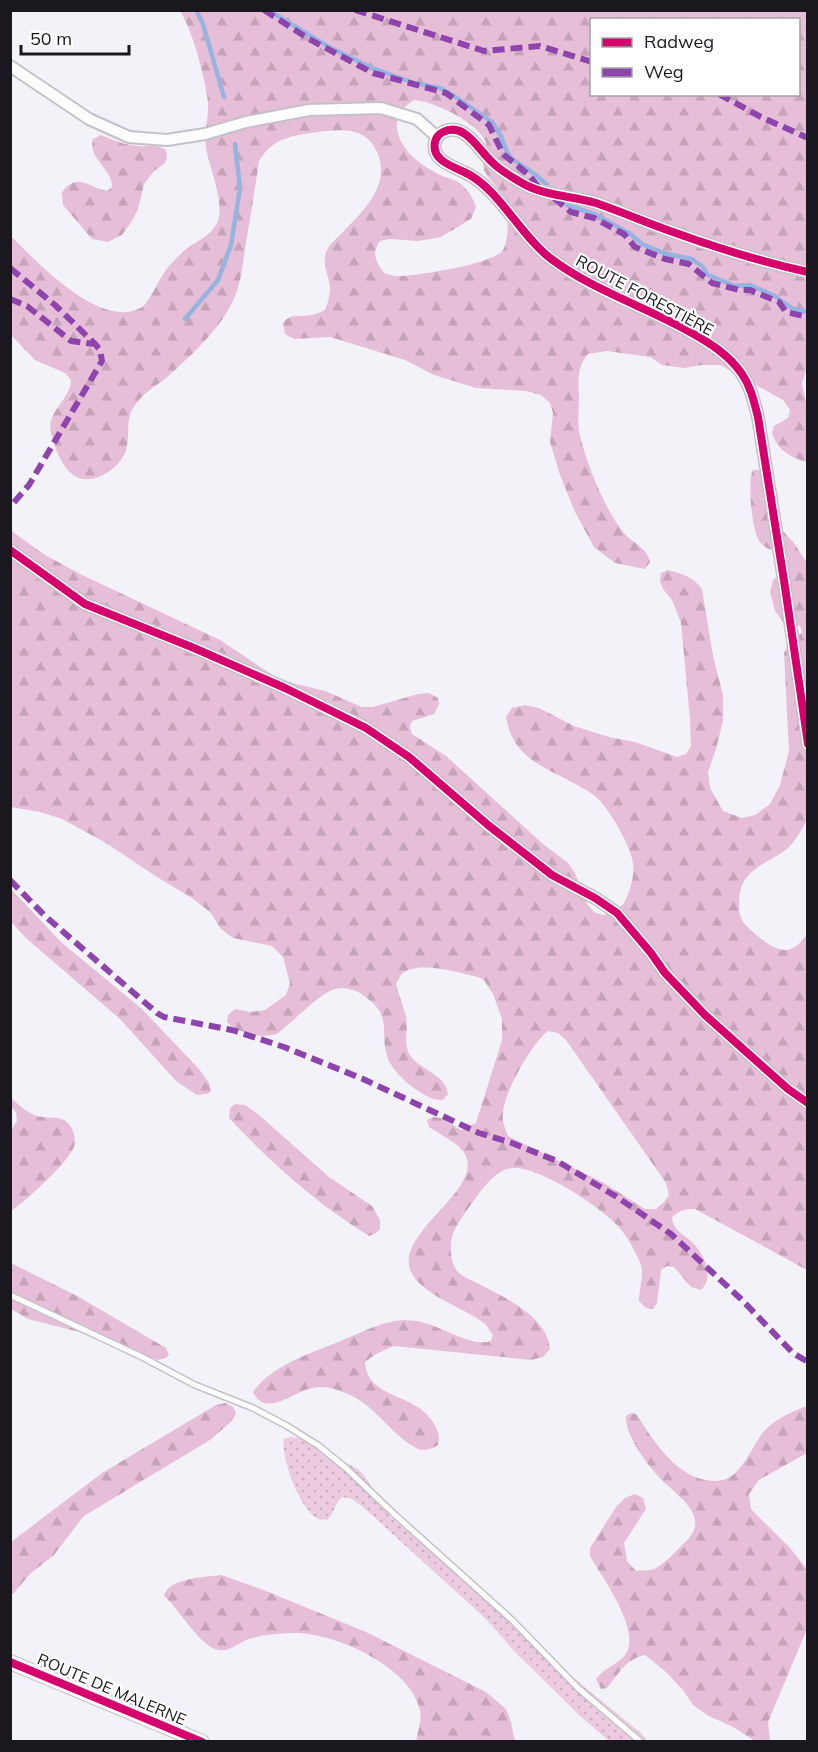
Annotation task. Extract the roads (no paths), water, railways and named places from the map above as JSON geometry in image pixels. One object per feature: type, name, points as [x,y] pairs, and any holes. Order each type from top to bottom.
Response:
[{"type":"street","points":[[10,66],[89,119],[129,137],[167,140],[205,134],[246,122],[309,110],[381,108],[417,119],[437,136],[448,130],[461,132],[473,140],[493,163],[534,188],[588,201],[712,246],[807,272]]},
{"type":"street","name":"ROUTE FORESTIÈRE","points":[[437,136],[434,148],[436,155],[482,183],[544,254],[576,276],[663,317],[707,341],[726,356],[744,377],[752,394],[758,417],[807,744]]},
{"type":"street","points":[[10,550],[86,604],[285,688],[366,728],[409,757],[552,876],[595,898],[617,913],[665,973],[705,1016],[807,1103]]},
{"type":"street","name":"ROUTE DE MALERNE","points":[[10,1662],[202,1742]]},
{"type":"lane","points":[[10,1295],[195,1384],[253,1408],[319,1446],[512,1620],[578,1688],[641,1742]]},
{"type":"waterway","points":[[196,10],[203,24],[224,97]]},
{"type":"waterway","points":[[268,10],[329,47],[372,68],[414,83],[440,88],[454,96],[492,122],[512,159],[547,185]]},
{"type":"waterway","points":[[185,319],[218,280],[231,245],[240,188],[235,144]]},
{"type":"waterway","points":[[567,205],[594,214],[629,233],[642,244],[663,253],[692,259],[702,266],[708,275],[735,286],[750,285],[773,295],[793,309],[808,312]]}]
